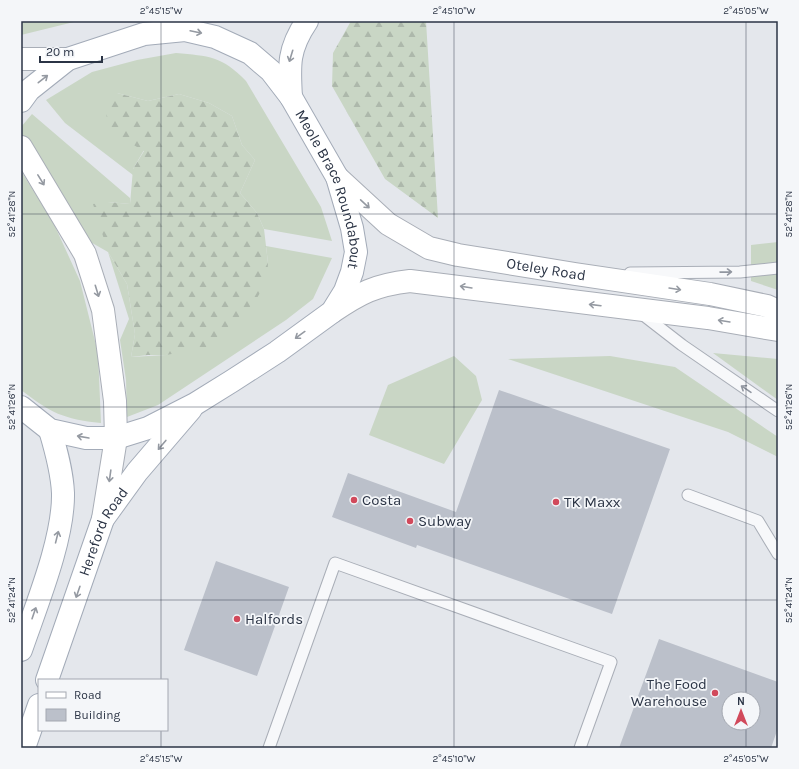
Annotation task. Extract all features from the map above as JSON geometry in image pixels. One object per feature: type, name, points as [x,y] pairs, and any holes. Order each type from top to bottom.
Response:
[{"type":"main road","points":[[144,34],[179,21]]},
{"type":"main road","points":[[291,97],[289,62],[298,34],[307,21]]},
{"type":"main road","name":"Meole Brace Roundabout","points":[[21,101],[29,90],[68,59],[144,34],[184,30],[215,37],[250,52],[271,71],[291,97],[337,177],[352,228],[356,252],[352,272],[345,291],[332,312],[277,352],[195,404],[148,428],[116,438],[86,438],[50,430],[21,407]]},
{"type":"main road","points":[[21,59],[68,59]]},
{"type":"main road","points":[[21,147],[85,254],[103,310],[115,401],[116,438],[103,519]]},
{"type":"main road","name":"Oteley Road","points":[[337,177],[388,224],[404,235],[429,248],[458,255],[710,294],[766,306],[778,312]]},
{"type":"main road","name":"Oteley Road","points":[[332,312],[356,296],[377,286],[410,281],[708,318],[778,330]]},
{"type":"main road","name":"Hereford Road","points":[[48,679],[103,519],[137,472],[195,404]]},
{"type":"main road","points":[[21,650],[47,575],[60,524],[63,493],[59,464],[50,430]]},
{"type":"main road","points":[[24,748],[38,708]]},
{"type":"lane","points":[[575,274],[740,272],[778,268]]},
{"type":"lane","points":[[638,310],[682,345],[778,411]]},
{"type":"lane","points":[[688,495],[758,520],[778,554]]},
{"type":"lane","points":[[269,748],[335,562],[611,662],[580,748]]},
{"type":"green space","points":[[21,21],[78,21],[21,35]]},
{"type":"green space","points":[[351,21],[426,21],[438,218],[385,179],[332,86],[333,53]]},
{"type":"green space","points":[[176,53],[197,55],[222,62],[230,66],[246,81],[321,207],[332,241],[264,229],[257,213],[240,193],[255,160],[242,145],[232,116],[209,103],[179,94],[148,101],[117,93],[144,150],[133,169],[133,175],[65,123],[46,100],[92,72],[137,60]]},
{"type":"green space","points":[[117,93],[148,101],[179,94],[209,103],[232,116],[242,145],[255,160],[240,193],[257,213],[264,229],[268,263],[267,281],[254,303],[205,348],[166,355],[131,357],[135,334],[127,284],[108,252],[93,204],[108,202],[130,204],[133,169],[144,151],[111,132],[106,114]]},
{"type":"green space","points":[[32,114],[130,198],[130,204],[108,202],[108,252],[87,240],[21,141],[21,127]]},
{"type":"green space","points":[[21,171],[53,222],[80,281],[98,353],[101,423],[58,414],[21,390]]},
{"type":"green space","points":[[778,242],[778,290],[751,281],[751,245]]},
{"type":"green space","points":[[266,246],[332,258],[313,299],[286,320],[158,405],[127,417],[126,380],[120,340],[129,319],[108,252],[127,284],[135,334],[131,357],[166,355],[233,321],[253,303],[268,263]]},
{"type":"green space","points":[[713,353],[778,359],[778,400]]},
{"type":"green space","points":[[454,356],[476,376],[482,400],[444,464],[369,435],[388,385]]},
{"type":"green space","points":[[610,356],[675,367],[778,437],[778,457],[728,432],[508,359]]},
{"type":"building","name":"TK Maxx","points":[[499,390],[670,449],[612,614],[417,545],[416,548],[332,517],[348,473],[456,512]]},
{"type":"building","name":"Halfords","points":[[216,561],[289,587],[257,676],[184,650]]},
{"type":"building","points":[[659,639],[778,682],[778,728],[771,748],[619,748]]},
{"type":"place","name":"Costa","points":[[354,500]]},
{"type":"place","name":"TK Maxx","points":[[556,502]]},
{"type":"place","name":"Subway","points":[[410,521]]},
{"type":"place","name":"Halfords","points":[[237,619]]},
{"type":"place","name":"The Food Warehouse","points":[[715,693]]}]
